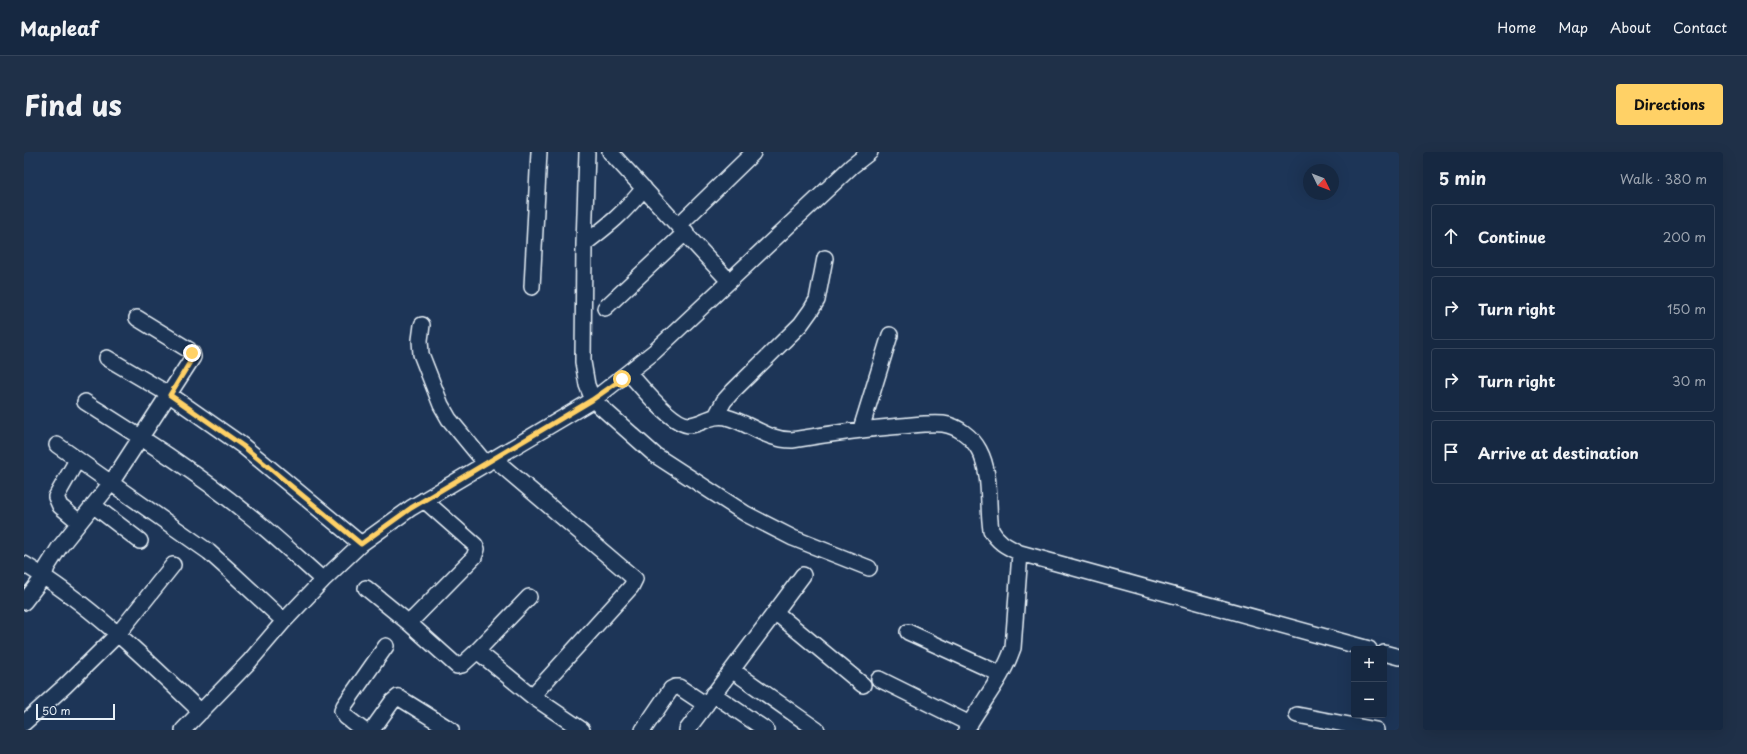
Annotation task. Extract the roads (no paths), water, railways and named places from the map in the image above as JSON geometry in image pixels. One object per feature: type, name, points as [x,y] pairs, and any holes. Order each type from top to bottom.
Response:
[{"type":"street","points":[[532,287],[539,152]]},
{"type":"street","points":[[587,152],[584,244],[583,362],[586,385],[592,400],[655,454],[746,514],[793,538],[869,568]]},
{"type":"street","points":[[610,152],[730,281]]},
{"type":"street","points":[[183,730],[249,662],[284,621],[323,580],[361,544],[394,518],[592,400],[629,373],[654,352],[852,166],[870,152]]},
{"type":"street","points":[[605,308],[683,229],[752,153]]},
{"type":"street","points":[[584,244],[613,222],[627,209],[644,188]]},
{"type":"street","points":[[716,416],[724,401],[801,324],[811,310],[816,300],[825,258]]},
{"type":"street","points":[[24,602],[44,576],[47,567],[59,548],[111,483],[170,395],[193,357],[192,353],[137,318]]},
{"type":"street","points":[[422,326],[420,340],[421,354],[441,405],[453,423],[490,461],[635,579],[631,587],[532,696]]},
{"type":"street","points":[[861,429],[890,335]]},
{"type":"street","points":[[107,358],[170,395],[243,446],[361,544]]},
{"type":"street","points":[[629,373],[658,404],[674,419],[683,424],[696,424],[716,416],[727,417],[781,440],[792,440],[861,429],[944,424],[957,428],[966,434],[979,450],[983,460],[992,530],[996,538],[1002,544],[1020,553],[1353,646]]},
{"type":"street","points":[[85,402],[174,459],[245,512],[323,580]]},
{"type":"street","points":[[57,445],[208,552],[284,621]]},
{"type":"street","points":[[77,460],[56,497],[60,506],[79,522]]},
{"type":"street","points":[[409,622],[474,557],[478,549],[476,545],[424,500]]},
{"type":"street","points":[[93,505],[140,541]]},
{"type":"street","points":[[879,680],[968,727],[1010,657],[1013,648],[1020,553]]},
{"type":"street","points":[[24,564],[44,576],[118,634],[201,712]]},
{"type":"street","points":[[24,724],[118,634],[173,565]]},
{"type":"street","points":[[687,730],[803,575]]},
{"type":"street","points":[[366,588],[409,622],[457,666],[462,665],[476,652],[529,597]]},
{"type":"street","points":[[775,612],[863,685]]},
{"type":"street","points":[[908,632],[1000,674]]},
{"type":"street","points":[[363,730],[342,711],[386,646]]},
{"type":"street","points":[[476,652],[482,655],[532,696],[582,730]]},
{"type":"street","points":[[1387,654],[1399,657]]},
{"type":"street","points":[[732,670],[817,730]]},
{"type":"street","points":[[643,730],[671,690],[675,687],[679,687],[710,700],[766,730]]},
{"type":"street","points":[[372,730],[392,702],[398,697],[451,730]]},
{"type":"street","points":[[1297,715],[1357,724],[1376,730]]}]
